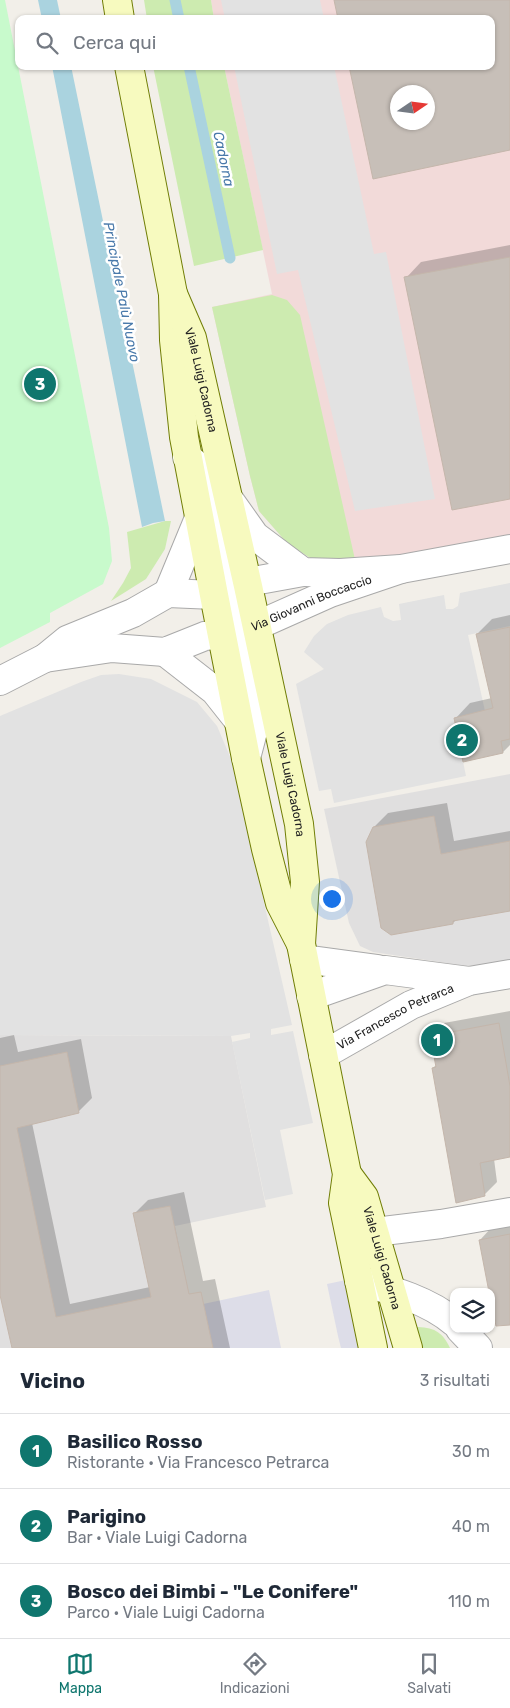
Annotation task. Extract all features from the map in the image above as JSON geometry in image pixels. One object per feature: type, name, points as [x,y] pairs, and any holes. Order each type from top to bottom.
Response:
[{"type":"main road","points":[[116,0],[119,15]]},
{"type":"main road","name":"Viale Luigi Cadorna","points":[[130,70],[173,294],[174,340],[187,457],[199,518],[236,611],[299,824],[305,882],[303,951],[347,1174],[343,1203],[373,1348]]},
{"type":"main road","name":"Viale Luigi Cadorna","points":[[173,294],[192,338],[228,498],[236,611],[238,720],[280,903],[303,951]]},
{"type":"main road","name":"Viale Luigi Cadorna","points":[[347,1174],[364,1197],[408,1348]]},
{"type":"street","name":"Viale Luigi Cadorna","points":[[187,457],[206,473],[236,611],[255,724],[246,758]]},
{"type":"street","points":[[228,498],[255,536],[303,572]]},
{"type":"street","points":[[0,681],[45,658],[67,640],[133,613],[168,593],[199,518]]},
{"type":"street","name":"Via Giovanni Boccaccio","points":[[236,611],[259,580],[303,572],[340,573],[401,569],[510,549]]},
{"type":"street","name":"Via Giovanni Boccaccio","points":[[236,611],[330,593],[401,569]]},
{"type":"street","points":[[168,593],[236,611]]},
{"type":"street","points":[[45,658],[112,648],[165,652],[205,636],[236,611]]},
{"type":"street","points":[[165,652],[215,690],[238,720]]},
{"type":"street","name":"Via Francesco Petrarca","points":[[303,951],[385,970],[469,982]]},
{"type":"street","name":"Via Francesco Petrarca","points":[[311,996],[385,970]]},
{"type":"street","name":"Via Francesco Petrarca","points":[[323,1055],[411,1005],[469,982],[510,974]]},
{"type":"street","points":[[375,1232],[441,1224],[510,1212]]},
{"type":"street","points":[[359,1281],[392,1290],[432,1308],[450,1319]]},
{"type":"street","points":[[464,1333],[478,1348]]},
{"type":"shaded area","points":[[211,0],[510,0],[510,538],[356,564],[287,543],[259,511],[212,307],[272,294],[225,70],[495,70],[495,15],[213,15]]},
{"type":"shaded area","points":[[221,0],[320,0],[323,15],[224,15]]},
{"type":"shaded area","points":[[235,70],[335,70],[374,254],[386,252],[435,499],[355,511],[298,270],[277,274]]},
{"type":"shaded area","points":[[510,583],[510,626],[468,635],[485,711],[454,718],[466,776],[334,803],[331,789],[319,791],[296,684],[324,669],[304,652],[314,636],[327,624],[348,615],[381,607],[384,617],[393,621],[401,620],[399,604],[444,595],[446,609],[453,609],[458,606],[460,593]]},
{"type":"shaded area","points":[[119,674],[151,679],[197,702],[217,726],[231,759],[292,1025],[271,1029],[271,1035],[293,1031],[313,1123],[280,1130],[293,1194],[265,1200],[232,1042],[250,1038],[250,1033],[231,1036],[0,1035],[0,716],[81,682],[101,675]]},
{"type":"shaded area","points":[[510,774],[510,962],[466,966],[373,952],[360,946],[349,923],[324,809]]},
{"type":"shaded area","points":[[0,1035],[231,1036],[266,1207],[175,1226],[189,1294],[201,1292],[213,1348],[0,1348]]},
{"type":"shaded area","points":[[346,1280],[361,1348],[341,1348],[338,1336],[327,1284]]},
{"type":"shaded area","points":[[269,1290],[281,1348],[213,1348],[203,1304]]},
{"type":"green space","points":[[0,0],[5,0],[15,51],[15,70],[19,70],[109,528],[112,561],[103,584],[50,613],[50,622],[0,648]]},
{"type":"green space","points":[[144,0],[211,0],[213,15],[146,15]]},
{"type":"green space","points":[[154,70],[225,70],[263,250],[194,266]]},
{"type":"green space","points":[[272,295],[287,300],[300,315],[356,564],[315,561],[287,543],[259,511],[212,307]]},
{"type":"green space","points":[[171,521],[165,549],[146,579],[111,601],[131,568],[127,532]]},
{"type":"green space","points":[[415,1327],[436,1331],[444,1338],[450,1348],[419,1348]]},
{"type":"water","points":[[38,0],[57,0],[60,15],[41,15]]},
{"type":"water","points":[[53,70],[72,70],[165,521],[142,527]]},
{"type":"building","points":[[334,0],[510,0],[510,150],[373,179],[350,70],[495,70],[495,15],[337,15]]},
{"type":"building","points":[[510,257],[510,499],[452,510],[404,277]]},
{"type":"building","points":[[510,627],[510,739],[501,741],[503,753],[463,762],[454,718],[493,708],[476,634]]},
{"type":"building","points":[[434,816],[441,854],[510,841],[510,911],[391,935],[381,928],[366,842],[373,827]]},
{"type":"building","points":[[499,1023],[510,1086],[510,1157],[480,1163],[485,1196],[456,1203],[432,1068],[436,1067],[430,1036]]},
{"type":"building","points":[[67,1052],[79,1113],[17,1128],[56,1317],[151,1297],[133,1213],[170,1206],[189,1294],[201,1292],[213,1348],[12,1348],[0,1295],[0,1066]]},
{"type":"building","points":[[510,1234],[510,1325],[496,1326],[495,1288],[488,1288],[479,1240]]},
{"type":"waterway","name":"Cadorna","points":[[175,0],[178,15]]},
{"type":"waterway","name":"Cadorna","points":[[190,70],[230,258]]},
{"type":"place","name":"Bosco dei Bimbi - \"Le Conifere\"","points":[[40,384]]},
{"type":"place","name":"Parigino","points":[[462,740]]},
{"type":"place","name":"Basilico Rosso","points":[[437,1040]]},
{"type":"water label","name":"Principale Palù Nuovo","points":[[122,292]]}]
